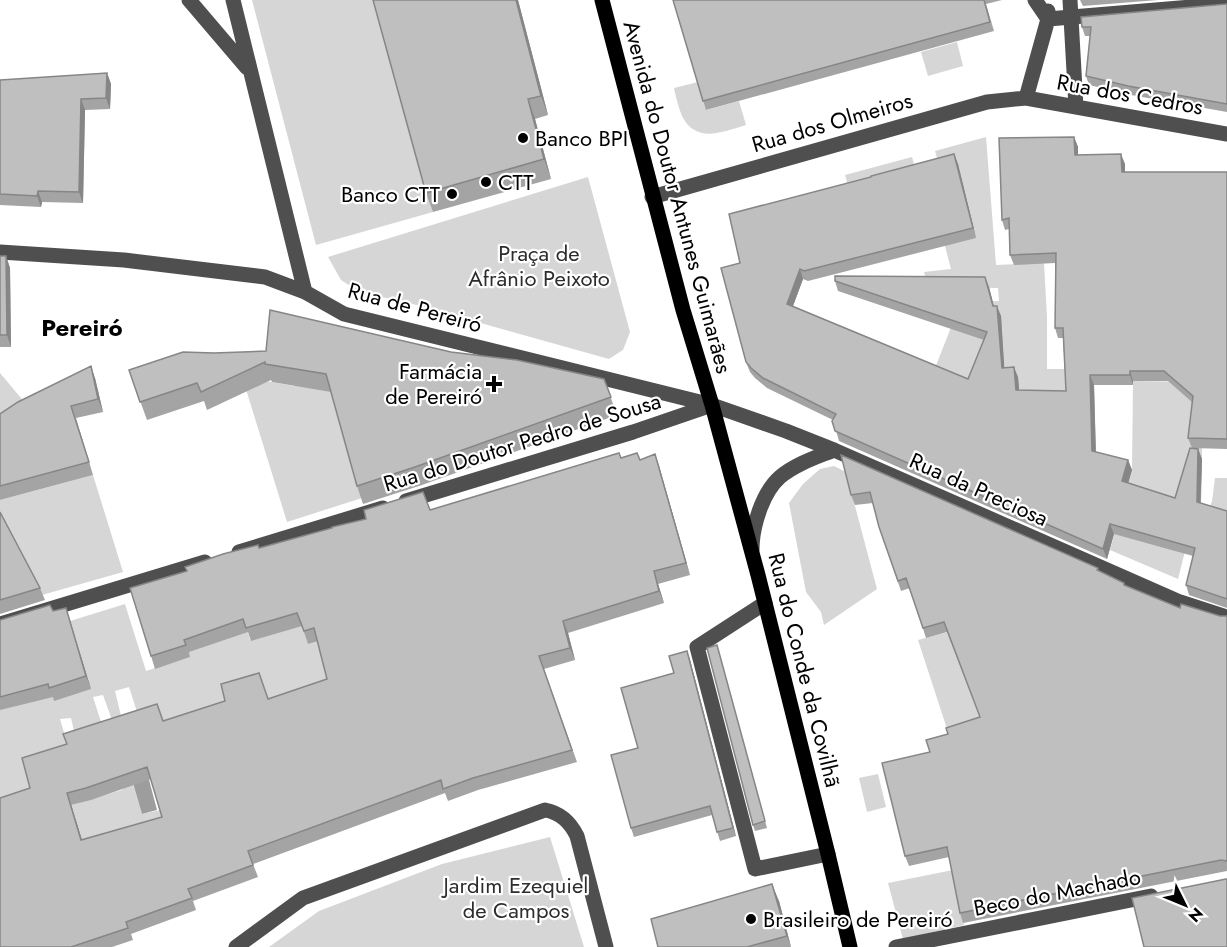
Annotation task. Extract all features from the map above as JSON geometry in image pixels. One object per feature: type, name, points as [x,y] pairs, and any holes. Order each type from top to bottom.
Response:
[{"type":"main road","name":"Avenida do Doutor Antunes Guimarães","points":[[602,0],[652,196],[712,405]]},
{"type":"main road","name":"Rua do Conde da Covilhã","points":[[712,405],[765,603],[850,947]]},
{"type":"street","points":[[189,0],[249,70]]},
{"type":"street","points":[[233,0],[305,292]]},
{"type":"street","points":[[1035,0],[1048,19]]},
{"type":"street","points":[[1026,98],[1048,19],[1047,0]]},
{"type":"street","points":[[1070,0],[1076,107]]},
{"type":"street","points":[[1048,19],[1227,4]]},
{"type":"street","name":"Rua dos Olmeiros","points":[[652,196],[987,102],[1026,98]]},
{"type":"street","name":"Rua dos Cedros","points":[[1026,98],[1227,134]]},
{"type":"street","name":"Rua de Pereiró","points":[[0,252],[124,260],[265,277],[305,292],[345,314],[712,405]]},
{"type":"street","name":"Rua da Preciosa","points":[[712,405],[834,450],[1180,602],[1227,617]]},
{"type":"street","name":"Rua do Doutor Pedro de Sousa","points":[[0,624],[633,432],[712,405]]},
{"type":"street","points":[[752,557],[755,522],[765,498],[779,478],[801,464],[834,450]]},
{"type":"street","points":[[765,603],[697,647],[755,869],[828,854]]},
{"type":"street","points":[[236,947],[303,898],[545,810],[555,812],[566,819],[577,836],[606,947]]},
{"type":"street","name":"Beco do Machado","points":[[896,947],[938,943],[1169,892]]},
{"type":"green space","points":[[252,0],[375,0],[433,212],[316,245]]},
{"type":"green space","points":[[957,42],[963,66],[928,76],[921,52]]},
{"type":"green space","points":[[698,82],[707,110],[739,101],[746,125],[710,134],[702,133],[688,125],[682,116],[674,88]]},
{"type":"green space","points":[[986,137],[996,265],[1044,263],[1047,369],[1068,369],[1094,385],[1008,406],[933,373],[961,302],[999,301],[998,288],[928,287],[924,272],[951,269],[945,246],[940,168],[935,151]]},
{"type":"green space","points":[[912,157],[917,175],[861,232],[845,175]]},
{"type":"green space","name":"Praça de Afrânio Peixoto","points":[[588,177],[630,332],[623,350],[609,359],[402,301],[361,293],[341,280],[328,257]]},
{"type":"green space","points":[[317,337],[362,498],[287,522],[240,370],[266,381],[294,386]]},
{"type":"green space","points":[[0,373],[31,410],[0,430]]},
{"type":"green space","points":[[1133,381],[1204,382],[1201,488],[1178,579],[1110,550],[1132,470]]},
{"type":"green space","points":[[834,466],[846,472],[877,589],[824,625],[821,612],[806,592],[789,503],[803,484],[820,469]]},
{"type":"green space","points":[[93,475],[123,572],[42,595],[0,549],[0,500]]},
{"type":"green space","points":[[1215,478],[1227,478],[1227,520],[1201,531],[1212,501]]},
{"type":"green space","points":[[125,604],[146,671],[190,657],[180,625],[248,632],[250,640],[302,625],[319,640],[333,696],[233,725],[167,733],[138,715],[129,687],[115,691],[122,720],[113,723],[103,695],[93,697],[104,731],[76,740],[71,718],[60,719],[71,756],[39,812],[0,812],[0,699],[89,684],[70,621]]},
{"type":"green space","points":[[948,632],[983,727],[950,738],[918,640]]},
{"type":"green space","points":[[878,774],[886,807],[867,812],[859,778]]},
{"type":"green space","points":[[131,778],[142,814],[161,810],[168,829],[0,857],[71,805],[122,790]]},
{"type":"green space","name":"Jardim Ezequiel de Campos","points":[[550,837],[584,947],[269,947],[319,911],[442,864]]},
{"type":"green space","points":[[953,870],[964,925],[903,939],[888,883]]},
{"type":"shaded area","points":[[148,776],[157,810],[142,814],[132,780]]},
{"type":"building","points":[[373,0],[516,0],[541,96],[528,99],[544,159],[426,193]]},
{"type":"building","points":[[673,0],[984,0],[990,22],[703,101]]},
{"type":"building","points":[[1227,4],[1227,104],[1086,76],[1091,27],[1082,27],[1081,17]]},
{"type":"building","points":[[107,73],[106,98],[81,99],[79,192],[38,191],[37,196],[0,194],[0,80]]},
{"type":"building","points":[[1074,137],[1075,155],[1121,154],[1122,172],[1227,172],[1227,439],[1188,438],[1193,396],[1164,371],[1130,371],[1130,375],[1090,375],[1092,451],[1128,460],[1122,481],[1175,498],[1190,448],[1198,449],[1197,502],[1227,511],[1227,599],[1186,585],[1195,548],[1110,524],[1103,549],[835,431],[832,421],[836,414],[763,378],[746,362],[721,268],[740,263],[729,214],[954,154],[973,228],[804,271],[800,269],[787,304],[968,379],[987,332],[835,281],[835,276],[985,277],[993,306],[997,306],[1002,368],[1014,367],[1016,390],[1066,391],[1063,328],[1055,328],[1056,253],[1010,255],[1009,218],[1002,220],[999,138]]},
{"type":"building","points":[[0,256],[6,256],[7,335],[0,335]]},
{"type":"building","points":[[270,310],[451,352],[517,360],[604,379],[611,397],[357,486],[326,374],[265,364],[265,362],[201,392],[197,383],[140,402],[129,370],[183,352],[266,351]]},
{"type":"building","points":[[91,366],[98,399],[71,406],[89,462],[0,486],[0,414],[18,402]]},
{"type":"building","points":[[619,453],[621,458],[637,453],[640,460],[655,454],[686,563],[654,571],[659,591],[563,621],[570,648],[539,656],[572,750],[473,778],[443,789],[441,780],[248,851],[253,865],[188,889],[192,898],[126,922],[128,928],[71,947],[0,947],[0,798],[30,788],[22,758],[67,744],[63,734],[157,704],[163,721],[225,701],[221,684],[259,673],[268,699],[327,679],[314,628],[304,631],[297,613],[246,628],[243,619],[184,640],[186,645],[151,656],[130,588],[187,571],[185,567],[223,554],[258,545],[259,548],[366,519],[364,510],[423,492],[430,510]],"holes":[[[147,767],[162,817],[81,840],[67,793]]]},
{"type":"building","points":[[841,455],[1098,568],[1097,570],[1124,585],[1180,608],[1181,604],[1227,616],[1227,861],[1221,860],[960,913],[947,847],[905,856],[882,763],[930,752],[926,740],[948,734],[946,728],[980,717],[944,622],[923,628],[906,578],[898,581],[879,527],[870,492],[851,495]]},
{"type":"building","points":[[0,512],[40,588],[0,600]]},
{"type":"building","points":[[50,605],[53,611],[66,608],[86,676],[49,688],[48,684],[0,697],[0,620]]},
{"type":"building","points":[[717,645],[765,821],[753,825],[707,648]]},
{"type":"building","points":[[687,651],[733,828],[717,832],[710,806],[631,828],[611,755],[638,748],[621,688],[674,673],[669,656]]},
{"type":"building","points":[[1227,879],[1227,947],[1144,947],[1132,898]]},
{"type":"building","points":[[772,884],[787,936],[747,947],[658,947],[651,919]]},
{"type":"place","name":"Banco BPI","points":[[523,138]]},
{"type":"place","name":"CTT","points":[[486,182]]},
{"type":"place","name":"Banco CTT","points":[[452,194]]},
{"type":"place","name":"Farmácia de Pereiró","points":[[494,384]]},
{"type":"place","name":"Brasileiro de Pereiró","points":[[751,919]]},
{"type":"district","name":"Pereiró","points":[[82,328]]}]
